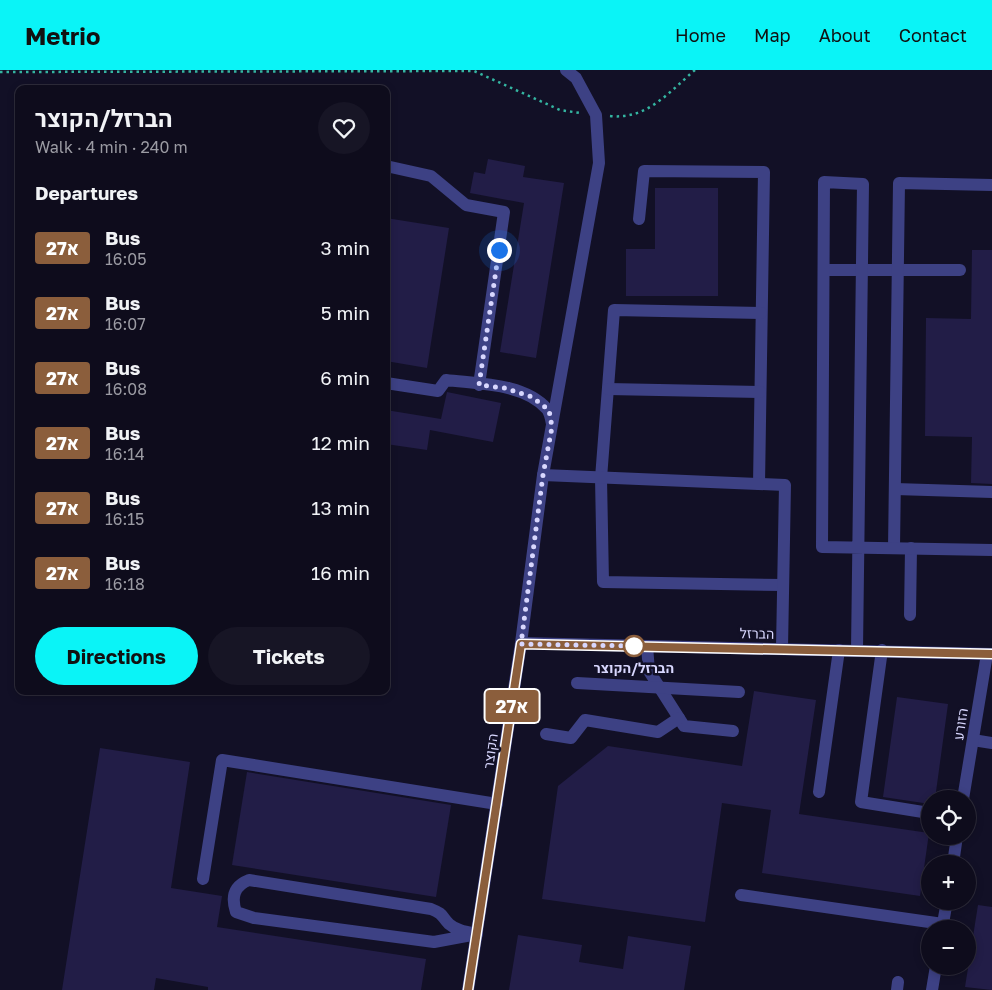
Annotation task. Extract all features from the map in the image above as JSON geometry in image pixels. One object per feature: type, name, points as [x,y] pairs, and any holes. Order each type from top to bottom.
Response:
[{"type":"street","points":[[566,70],[576,78],[596,114]]},
{"type":"street","name":"הקוצר","points":[[468,990],[521,644],[543,475],[599,163],[596,114]]},
{"type":"street","points":[[390,167],[430,176],[466,205],[504,212],[479,385]]},
{"type":"street","points":[[640,219],[644,171],[764,172],[759,484]]},
{"type":"street","points":[[857,650],[858,548],[863,184],[824,182],[822,547],[858,548],[911,548],[992,550]]},
{"type":"street","points":[[894,548],[899,182],[992,185]]},
{"type":"street","points":[[824,270],[960,270]]},
{"type":"street","points":[[761,314],[614,310],[601,478],[603,582],[783,585]]},
{"type":"street","points":[[390,385],[438,391],[446,380],[505,388],[532,397],[549,410],[552,427]]},
{"type":"street","points":[[608,389],[760,392]]},
{"type":"street","points":[[543,475],[785,485],[782,648]]},
{"type":"street","points":[[895,489],[992,492]]},
{"type":"street","points":[[910,615],[911,548]]},
{"type":"street","name":"הברזל","points":[[521,644],[882,650],[989,654]]},
{"type":"street","points":[[647,646],[648,670],[684,726],[733,731]]},
{"type":"street","points":[[819,792],[839,650]]},
{"type":"street","points":[[882,650],[861,802],[921,812]]},
{"type":"street","name":"הזורע","points":[[965,790],[989,654]]},
{"type":"street","points":[[577,683],[739,692]]},
{"type":"street","points":[[546,734],[572,738],[585,720],[658,732],[678,718]]},
{"type":"street","points":[[973,740],[992,743]]},
{"type":"street","points":[[203,879],[222,760],[497,804]]},
{"type":"street","points":[[249,880],[431,909],[443,914],[449,924],[458,930],[477,934],[434,942],[254,918],[236,912],[233,902],[234,891],[240,883],[249,880]]},
{"type":"street","points":[[741,895],[921,923]]},
{"type":"street","points":[[934,975],[932,990],[936,990]]},
{"type":"path","points":[[0,72],[474,71],[560,110],[619,117],[648,110],[695,70]]},
{"type":"building","points":[[488,159],[525,166],[523,177],[564,183],[536,358],[500,352],[524,203],[470,193],[474,172],[485,174]]},
{"type":"building","points":[[655,188],[718,188],[718,296],[626,296],[626,249],[655,249]]},
{"type":"building","points":[[390,219],[449,228],[427,368],[390,362]]},
{"type":"building","points":[[972,250],[992,250],[992,484],[971,483],[972,437],[925,436],[926,318],[971,319]]},
{"type":"building","points":[[447,392],[501,403],[493,442],[430,430],[427,450],[390,445],[390,411],[441,419]]},
{"type":"building","points":[[754,691],[816,700],[799,814],[921,832],[921,845],[927,845],[926,855],[921,855],[920,896],[762,873],[771,810],[722,803],[705,922],[542,899],[558,786],[608,746],[742,766]]},
{"type":"building","points":[[897,697],[948,704],[936,790],[921,790],[921,803],[883,797]]},
{"type":"building","points":[[100,748],[190,762],[171,888],[222,896],[217,927],[426,959],[421,990],[208,990],[208,987],[156,978],[154,990],[62,990]]},
{"type":"building","points":[[247,772],[451,805],[436,897],[232,865]]},
{"type":"building","points":[[978,905],[992,907],[992,990],[965,987],[967,975],[976,975],[976,920]]},
{"type":"building","points":[[518,935],[582,945],[579,962],[623,969],[628,936],[691,946],[684,990],[509,990]]},
{"type":"bus line","name":"27א","points":[[468,990],[521,644],[882,650],[992,654]]},
{"type":"place","name":"הברזל/הקוצר","points":[[634,646]]},
{"type":"route","points":[[499,250],[479,385],[505,388],[532,397],[549,410],[552,427],[543,475],[521,644],[634,646]]}]
